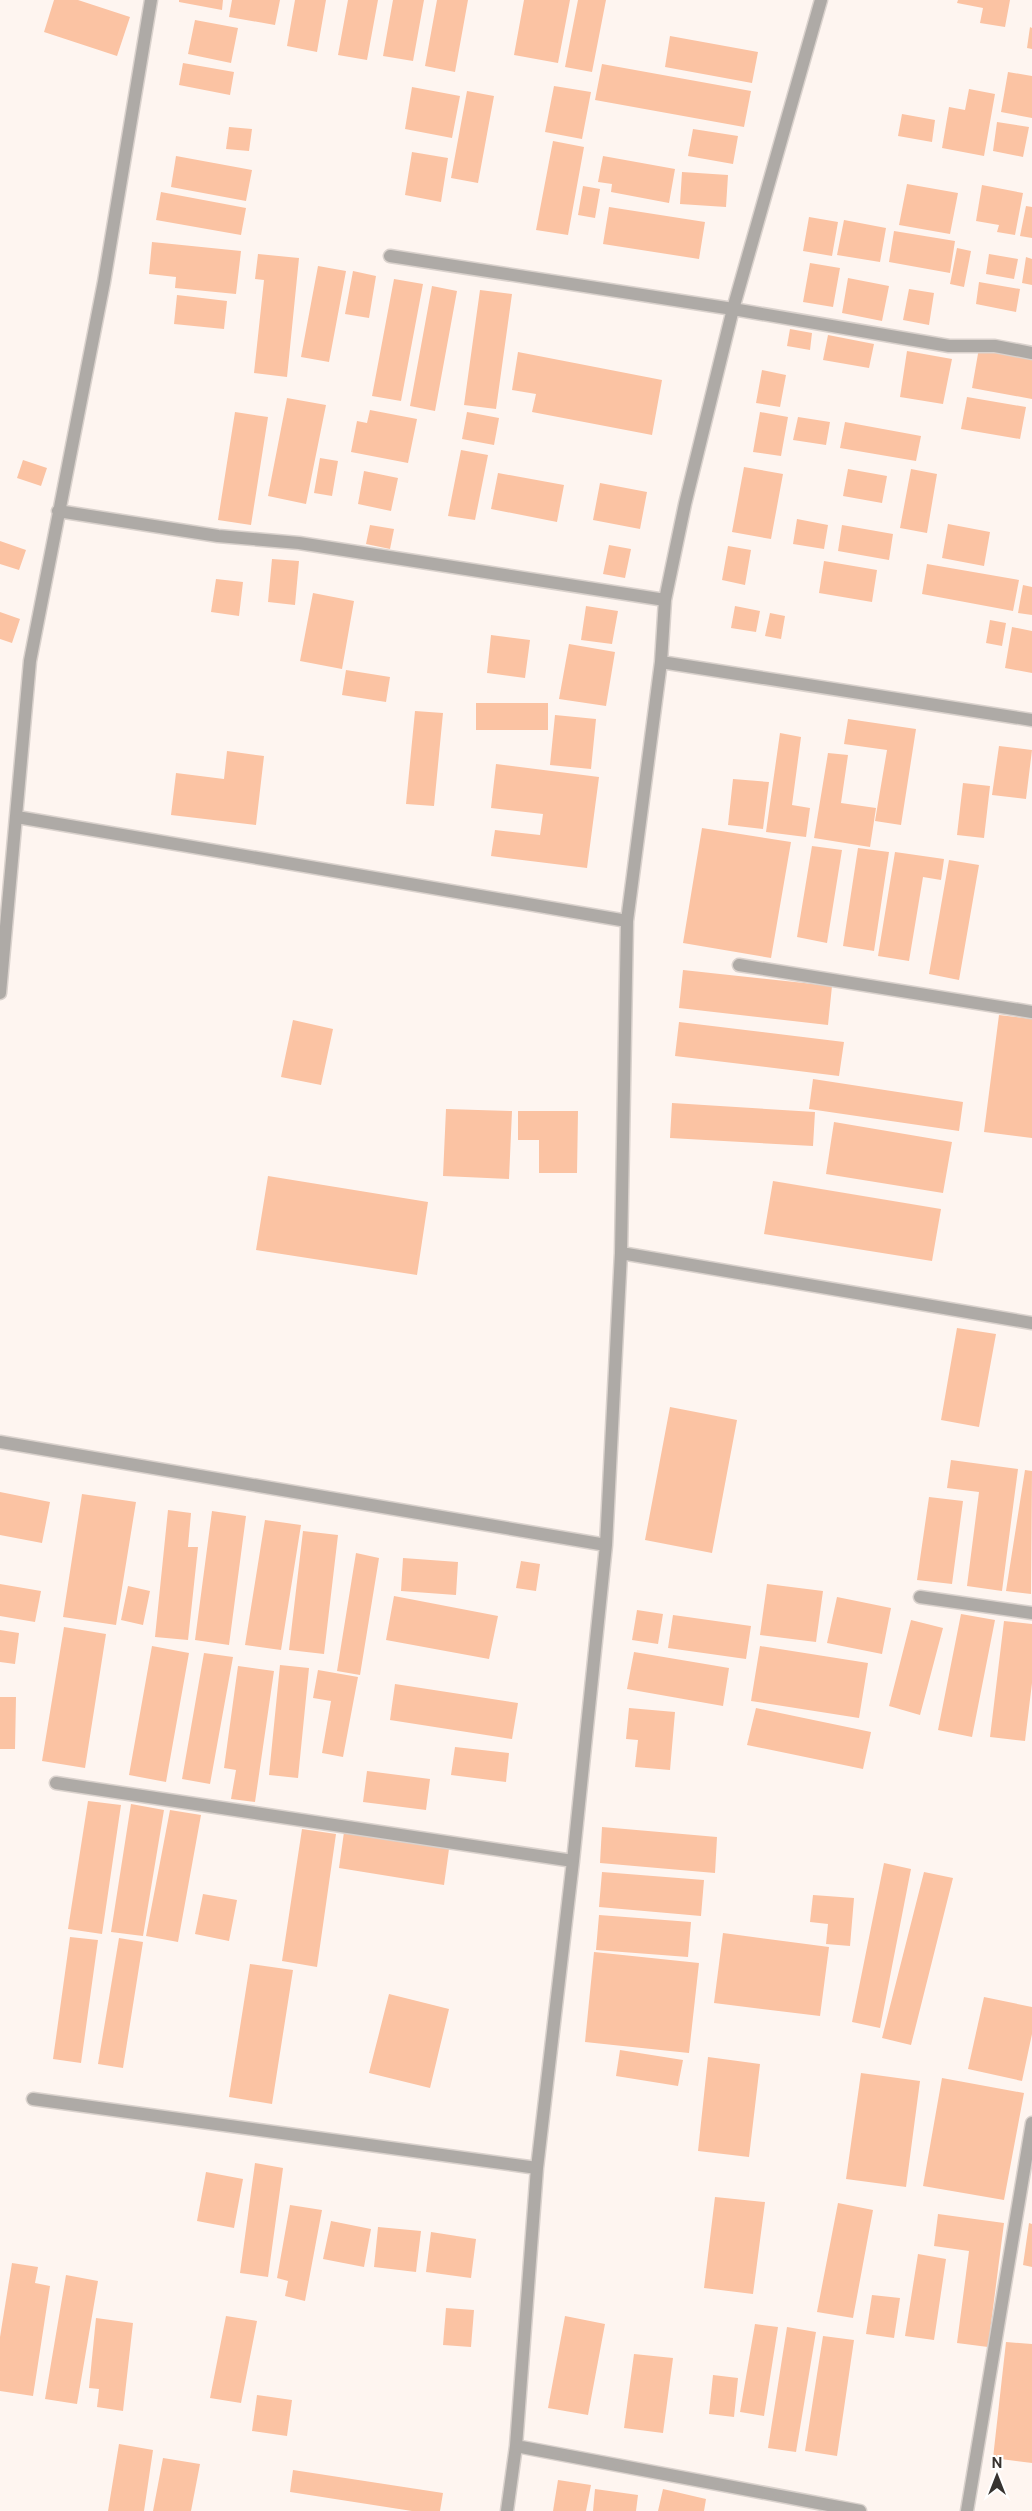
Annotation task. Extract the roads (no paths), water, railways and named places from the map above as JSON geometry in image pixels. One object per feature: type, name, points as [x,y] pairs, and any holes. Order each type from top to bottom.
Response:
[{"type":"street","points":[[0,993],[30,661],[104,282],[151,0]]},
{"type":"street","points":[[507,2511],[516,2446],[537,2168],[573,1861],[606,1545],[621,1253],[627,921],[660,662],[665,600],[685,504],[733,309],[821,0]]},
{"type":"street","points":[[390,256],[733,309],[949,346],[995,346],[1032,353]]},
{"type":"street","points":[[58,511],[218,536],[299,543],[665,600]]},
{"type":"street","points":[[660,662],[1032,720]]},
{"type":"street","points":[[17,817],[627,921]]},
{"type":"street","points":[[739,965],[1032,1012]]},
{"type":"street","points":[[621,1253],[1032,1323]]},
{"type":"street","points":[[0,1442],[606,1545]]},
{"type":"street","points":[[920,1597],[1032,1613]]},
{"type":"street","points":[[56,1783],[573,1861]]},
{"type":"street","points":[[33,2099],[537,2168]]},
{"type":"street","points":[[967,2511],[1032,2122]]},
{"type":"street","points":[[516,2446],[860,2511]]}]
